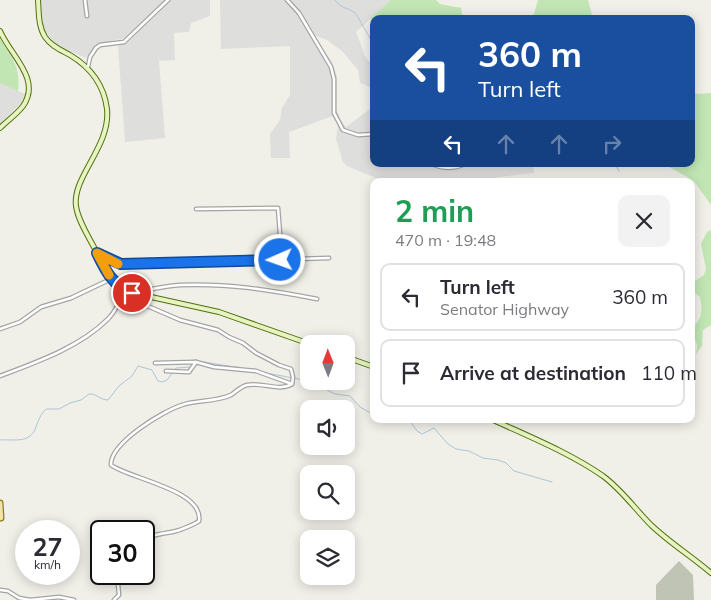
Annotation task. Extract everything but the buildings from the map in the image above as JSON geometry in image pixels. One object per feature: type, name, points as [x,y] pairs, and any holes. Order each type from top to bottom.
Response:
[{"type":"main road","points":[[0,503],[1,518]]},
{"type":"street","points":[[38,0],[40,25],[48,41],[88,67],[99,83],[104,96],[107,110],[107,125],[76,198],[78,214],[111,279],[132,293],[219,312],[300,340]]},
{"type":"street","points":[[84,0],[88,16]]},
{"type":"street","points":[[88,67],[90,57],[96,48],[124,42],[168,0]]},
{"type":"street","points":[[287,0],[299,13],[331,67],[334,79],[334,113],[343,130],[358,135],[370,134]]},
{"type":"street","points":[[0,31],[25,73],[29,84],[28,94],[23,106],[0,128]]},
{"type":"street","points":[[442,167],[457,167]]},
{"type":"street","points":[[196,209],[278,208],[280,260]]},
{"type":"street","points":[[97,253],[121,264],[329,258]]},
{"type":"street","points":[[0,329],[20,322],[41,307],[71,298],[111,279]]},
{"type":"street","points":[[132,293],[177,285],[221,284],[317,299]]},
{"type":"street","points":[[0,376],[72,346],[108,319],[124,289]]},
{"type":"street","points":[[122,295],[180,320],[218,330],[244,343],[256,353],[279,365],[291,368],[292,384]]},
{"type":"street","points":[[355,360],[370,365]]},
{"type":"street","points":[[155,363],[196,362],[214,367],[256,371],[292,384]]},
{"type":"street","points":[[166,371],[189,372],[196,362]]},
{"type":"street","points":[[155,535],[177,531],[185,526],[194,524],[199,521],[200,516],[185,497],[111,465],[112,456],[127,437],[181,405],[201,403],[231,395],[240,387],[249,385],[260,384],[280,388],[292,384]]},
{"type":"street","points":[[499,423],[576,460],[599,474],[619,490],[638,513],[664,536],[711,573]]},
{"type":"street","points":[[114,600],[119,595],[119,585]]},
{"type":"street","points":[[0,590],[8,591],[19,598],[30,600],[59,597],[74,600]]},
{"type":"shaded area","points":[[41,0],[166,0],[125,38],[98,44],[86,58],[58,46],[50,38],[42,26]]},
{"type":"shaded area","points":[[171,0],[210,0],[210,16],[191,23],[189,32],[174,33],[175,60],[159,61],[165,138],[125,142],[118,46],[130,40]]},
{"type":"shaded area","points":[[220,0],[391,0],[375,15],[370,15],[370,19],[356,32],[365,56],[370,63],[370,87],[360,83],[358,70],[342,51],[327,40],[314,35],[332,62],[337,76],[337,109],[340,119],[346,127],[370,109],[370,167],[533,167],[534,173],[496,178],[376,178],[347,166],[343,162],[336,139],[338,125],[333,116],[289,132],[290,158],[271,158],[270,134],[280,120],[282,108],[290,95],[290,46],[221,49]]},
{"type":"shaded area","points":[[0,83],[25,94],[20,104],[0,124]]},
{"type":"shaded area","points":[[679,561],[693,575],[694,600],[656,600],[656,585]]},
{"type":"green space","points":[[391,0],[436,0],[440,4],[461,8],[462,15],[374,15]]},
{"type":"green space","points":[[538,0],[588,0],[592,15],[533,15]]},
{"type":"green space","points":[[0,39],[12,57],[17,69],[18,91],[0,83]]},
{"type":"green space","points":[[695,93],[711,93],[711,205],[695,182],[695,178],[689,178],[669,167],[695,167]]},
{"type":"green space","points":[[711,230],[711,325],[703,330],[702,346],[696,354],[695,326],[700,317],[701,306],[700,297],[695,293],[695,281],[704,275],[706,269],[701,244],[707,232]]},
{"type":"waterway","points":[[335,0],[341,6],[355,13],[370,38]]},
{"type":"waterway","points":[[617,167],[619,171]]},
{"type":"waterway","points":[[195,366],[204,362],[247,369]]},
{"type":"waterway","points":[[0,440],[21,439],[30,436],[46,409],[59,409],[81,400],[89,394],[108,400],[119,386],[132,376],[138,366],[152,370],[158,381],[162,382],[167,380],[176,368],[191,367]]},
{"type":"waterway","points":[[261,372],[300,379]]},
{"type":"waterway","points":[[327,390],[335,394],[350,396],[360,407],[370,413]]},
{"type":"waterway","points":[[411,423],[422,434],[434,428],[448,444],[456,449],[469,451],[483,458],[498,460],[506,463],[514,471],[552,482]]},
{"type":"slow traffic","points":[[109,275],[97,253],[118,264]]},
{"type":"route","points":[[132,293],[111,279],[97,253],[121,264],[280,260]]}]
